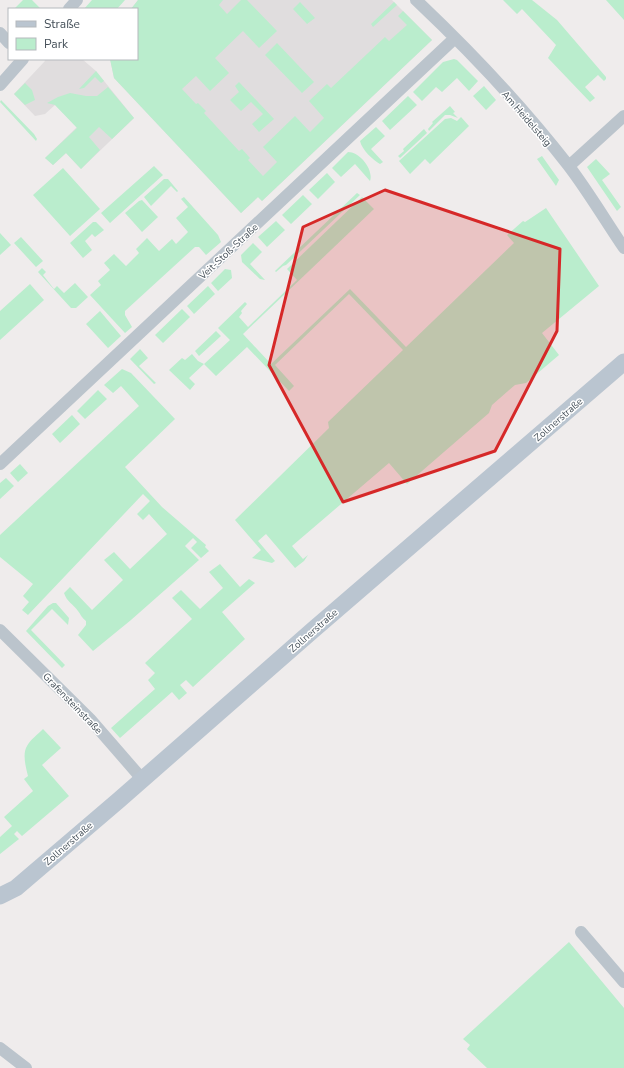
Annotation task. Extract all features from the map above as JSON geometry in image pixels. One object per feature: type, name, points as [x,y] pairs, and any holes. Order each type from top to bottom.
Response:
[{"type":"street","points":[[70,8],[77,0]]},
{"type":"street","name":"Am Heidelsteig","points":[[416,0],[455,38],[545,136],[569,166],[624,248]]},
{"type":"street","points":[[0,33],[8,42]]},
{"type":"street","name":"Veit-Stoß-Straße","points":[[0,464],[455,38]]},
{"type":"street","points":[[0,85],[22,60]]},
{"type":"street","points":[[569,166],[624,116]]},
{"type":"street","name":"Zollnerstraße","points":[[0,896],[16,888],[624,362]]},
{"type":"street","name":"Grafensteinstraße","points":[[0,630],[90,719],[142,780]]},
{"type":"street","points":[[581,932],[624,982]]},
{"type":"street","points":[[0,1048],[26,1068]]},
{"type":"highlighted area","points":[[385,190],[560,249],[557,331],[495,451],[343,502],[269,365],[303,227]]},
{"type":"shaded area","points":[[138,0],[392,0],[432,40],[262,201],[258,197],[241,213],[114,78],[110,60],[138,60],[138,8],[132,8]]},
{"type":"shaded area","points":[[83,60],[96,71],[134,118],[81,169],[66,153],[53,165],[45,158],[77,127],[55,105],[45,114],[35,116],[14,94],[45,61]]},
{"type":"green space","points":[[23,0],[32,0],[40,8],[15,8]]},
{"type":"green space","points":[[92,0],[125,0],[118,8],[85,8]]},
{"type":"green space","points":[[138,0],[223,0],[219,5],[227,14],[241,0],[247,0],[277,31],[259,48],[243,31],[215,58],[229,73],[210,91],[196,76],[182,89],[196,104],[198,103],[206,111],[204,113],[239,151],[242,149],[250,158],[248,160],[263,176],[277,162],[263,147],[295,116],[310,132],[324,118],[309,101],[327,84],[331,88],[385,37],[389,41],[407,25],[398,16],[403,11],[432,40],[262,201],[258,197],[241,213],[114,78],[110,60],[138,60],[138,8],[132,8]]},
{"type":"green space","points":[[503,0],[532,0],[557,20],[606,77],[604,81],[598,75],[585,87],[595,98],[590,102],[548,58],[556,45],[522,9],[517,14]]},
{"type":"green space","points":[[606,0],[624,0],[624,20]]},
{"type":"green space","points":[[300,2],[315,18],[307,24],[293,9]]},
{"type":"green space","points":[[394,2],[397,5],[373,27],[371,24]]},
{"type":"green space","points":[[277,43],[314,82],[302,93],[265,55]]},
{"type":"green space","points":[[454,59],[457,60],[478,81],[469,91],[457,78],[442,92],[436,87],[422,101],[413,92],[443,62]]},
{"type":"green space","points":[[96,71],[104,81],[101,83],[95,77],[84,88],[79,89]]},
{"type":"green space","points":[[239,82],[274,119],[259,132],[252,124],[263,114],[251,102],[241,111],[230,100],[239,92],[235,86]]},
{"type":"green space","points":[[25,83],[32,90],[35,100],[25,105],[14,94]]},
{"type":"green space","points":[[484,86],[496,100],[486,110],[473,96]]},
{"type":"green space","points":[[108,87],[134,118],[112,139],[99,127],[89,137],[100,150],[81,169],[66,153],[53,165],[45,158],[77,128],[55,105],[47,103],[70,93],[86,96],[97,96]]},
{"type":"green space","points":[[408,96],[417,105],[390,130],[382,121]]},
{"type":"green space","points":[[1,100],[34,134],[37,139],[36,141],[0,102]]},
{"type":"green space","points":[[450,106],[455,112],[453,113],[458,118],[445,115],[429,131],[428,129],[433,123],[432,122]]},
{"type":"green space","points":[[461,117],[469,126],[430,164],[425,159],[410,174],[399,161],[445,119],[451,118],[457,121]]},
{"type":"green space","points":[[376,127],[385,136],[371,149],[383,162],[380,164],[368,154],[360,141]]},
{"type":"green space","points":[[424,129],[427,133],[400,158],[398,156],[404,151],[403,149]]},
{"type":"green space","points":[[348,152],[357,155],[365,162],[370,172],[370,181],[355,164],[341,177],[332,168]]},
{"type":"green space","points":[[542,156],[559,180],[556,186],[537,159]]},
{"type":"green space","points":[[596,159],[610,174],[602,180],[621,207],[617,211],[587,167]]},
{"type":"green space","points":[[154,166],[163,175],[110,223],[101,213]]},
{"type":"green space","points":[[63,168],[100,209],[70,236],[33,195]]},
{"type":"green space","points":[[327,173],[335,182],[318,199],[309,190]]},
{"type":"green space","points":[[164,179],[168,179],[178,191],[177,192],[171,186],[151,206],[144,197]]},
{"type":"green space","points":[[357,193],[360,195],[286,265],[276,272],[275,271]]},
{"type":"green space","points":[[303,195],[312,204],[291,224],[282,215]]},
{"type":"green space","points":[[184,197],[218,235],[221,242],[206,255],[199,247],[195,247],[125,311],[125,315],[132,327],[125,333],[90,295],[101,285],[98,281],[110,270],[104,263],[114,254],[126,266],[139,253],[136,249],[147,238],[159,251],[172,239],[176,244],[188,232],[176,218],[188,207],[181,199]]},
{"type":"green space","points":[[362,197],[374,209],[243,334],[271,364],[350,289],[406,347],[514,243],[507,235],[523,221],[525,222],[546,208],[599,286],[542,333],[559,355],[526,383],[515,385],[492,405],[489,413],[407,484],[389,463],[292,546],[303,559],[308,555],[304,561],[295,568],[266,534],[258,541],[275,561],[272,563],[252,558],[261,550],[235,520],[329,428],[328,422],[403,350],[349,294],[275,365],[294,386],[289,391],[247,347],[216,376],[204,364],[230,340],[218,328],[245,302],[247,304],[241,311],[242,313],[239,317],[248,327],[297,280],[287,269]]},
{"type":"green space","points":[[142,200],[158,217],[142,232],[125,213]]},
{"type":"green space","points":[[276,221],[285,230],[267,247],[258,237]]},
{"type":"green space","points":[[93,222],[96,222],[104,230],[95,237],[92,234],[85,241],[92,250],[83,258],[70,243]]},
{"type":"green space","points":[[0,233],[11,245],[0,255]]},
{"type":"green space","points":[[21,237],[43,261],[36,267],[14,243]]},
{"type":"green space","points":[[253,243],[262,252],[250,264],[265,280],[260,279],[242,262],[241,255]]},
{"type":"green space","points":[[42,268],[46,272],[43,275],[54,289],[57,286],[64,293],[75,283],[88,297],[76,308],[71,308],[38,272]]},
{"type":"green space","points":[[225,269],[231,270],[232,278],[218,291],[211,283]]},
{"type":"green space","points":[[30,284],[44,300],[0,340],[0,311]]},
{"type":"green space","points":[[208,286],[215,294],[194,314],[187,306]]},
{"type":"green space","points":[[182,309],[190,317],[163,343],[155,335]]},
{"type":"green space","points":[[100,311],[121,336],[108,348],[86,324]]},
{"type":"green space","points":[[216,331],[221,336],[199,356],[195,351]]},
{"type":"green space","points":[[140,349],[148,358],[139,366],[156,383],[154,384],[130,359]]},
{"type":"green space","points":[[192,354],[198,361],[204,364],[189,378],[195,384],[190,390],[169,370],[182,358],[185,360]]},
{"type":"green space","points":[[122,369],[131,373],[175,419],[125,467],[162,507],[206,545],[205,547],[209,551],[201,558],[191,548],[197,542],[193,538],[185,546],[199,560],[131,620],[93,651],[78,635],[86,625],[86,621],[68,601],[64,593],[70,587],[92,610],[123,580],[104,560],[114,552],[130,569],[167,534],[149,514],[143,520],[137,514],[150,501],[143,494],[28,615],[22,610],[29,602],[23,596],[33,584],[0,557],[0,535],[139,406],[121,386],[113,393],[104,385]]},
{"type":"green space","points":[[98,390],[107,399],[85,419],[77,411]]},
{"type":"green space","points":[[72,415],[80,424],[60,443],[52,434]]},
{"type":"green space","points":[[20,464],[28,473],[18,482],[10,473]]},
{"type":"green space","points":[[6,478],[14,486],[0,499],[0,483]]},
{"type":"green space","points":[[220,564],[240,587],[249,579],[255,583],[222,612],[245,639],[193,687],[186,680],[180,685],[187,693],[179,700],[172,692],[120,738],[111,728],[155,689],[148,680],[155,673],[145,663],[192,619],[172,598],[181,590],[200,609],[223,588],[209,572]]},
{"type":"green space","points":[[56,603],[69,618],[68,625],[52,609],[31,630],[65,665],[62,668],[26,631],[48,606]]},
{"type":"green space","points":[[43,729],[61,748],[42,765],[69,796],[22,836],[17,831],[14,834],[19,839],[0,854],[0,837],[12,826],[4,817],[33,791],[24,779],[28,776],[25,753],[28,744]]},
{"type":"green space","points":[[569,942],[624,1008],[624,1068],[487,1068],[467,1049],[470,1045],[463,1039]]}]
